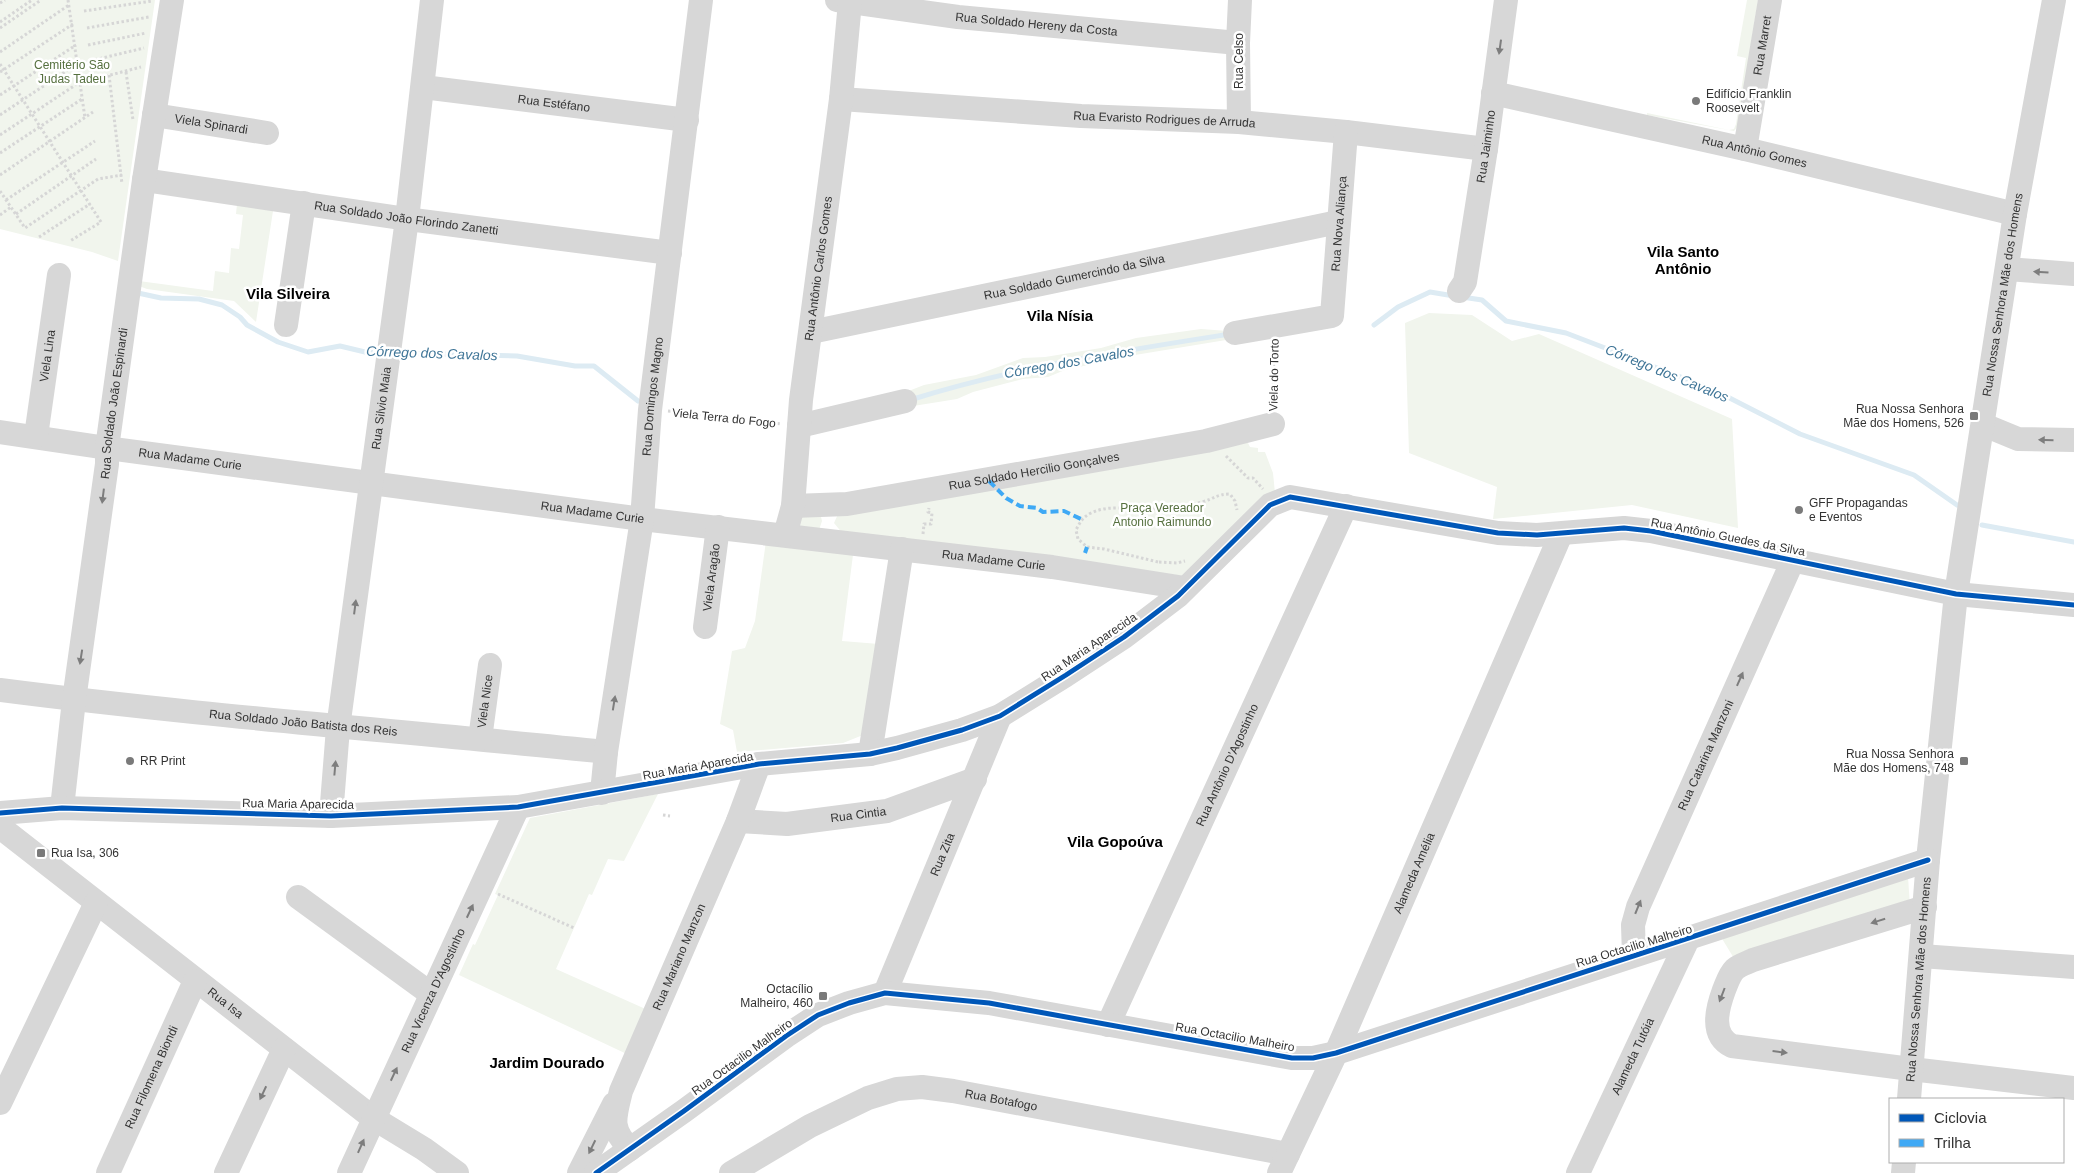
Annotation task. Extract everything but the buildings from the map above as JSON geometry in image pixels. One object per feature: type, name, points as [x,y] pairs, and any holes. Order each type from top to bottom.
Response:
[{"type":"street","name":"Rua Soldado João Espinardi","points":[[62,808],[74,700],[107,464],[133,178],[143,118],[172,0]]},
{"type":"street","name":"Rua Silvio Maia","points":[[331,816],[338,728],[407,219],[432,0]]},
{"type":"street","name":"Rua Domingos Magno","points":[[602,793],[606,752],[642,519],[650,410],[702,0]]},
{"type":"street","name":"Rua Celso","points":[[1240,0],[1238,43],[1240,122]]},
{"type":"street","name":"Rua Jaiminho","points":[[1459,291],[1465,282],[1486,149],[1506,0]]},
{"type":"street","name":"Rua Marret","points":[[1745,149],[1770,0]]},
{"type":"street","name":"Rua Nossa Senhora Mãe dos Homens","points":[[1909,1098],[1928,860],[1956,594],[1984,425],[2015,214],[2054,0]]},
{"type":"street","name":"Rua Soldado Hereny da Costa","points":[[844,1],[959,9],[1238,43]]},
{"type":"street","name":"Rua Antônio Carlos Gomes","points":[[785,535],[794,506],[799,426],[841,99],[844,1]]},
{"type":"street","name":"Rua Estéfano","points":[[423,87],[686,120]]},
{"type":"street","name":"Rua Antônio Gomes","points":[[1493,93],[1745,149],[2015,214]]},
{"type":"street","name":"Rua Evaristo Rodrigues de Arruda","points":[[841,99],[1081,116],[1240,122],[1346,132],[1486,149]]},
{"type":"street","name":"Viela Spinardi","points":[[143,118],[267,133]]},
{"type":"street","name":"Rua Nova Aliança","points":[[1275,326],[1332,316],[1346,132]]},
{"type":"street","name":"Rua Soldado João Florindo Zanetti","points":[[133,178],[407,219],[670,253]]},
{"type":"street","points":[[286,325],[304,203]]},
{"type":"street","name":"Rua Soldado Gumercindo da Silva","points":[[811,332],[1338,222]]},
{"type":"street","points":[[2007,269],[2074,274]]},
{"type":"street","name":"Viela Lina","points":[[36,436],[59,275]]},
{"type":"street","points":[[1235,333],[1275,326]]},
{"type":"street","points":[[799,426],[905,401]]},
{"type":"street","name":"Rua Soldado Hercilio Gonçalves","points":[[794,506],[827,506],[1206,441],[1273,424]]},
{"type":"street","points":[[1984,425],[2018,439],[2074,440]]},
{"type":"street","name":"Rua Madame Curie","points":[[0,432],[371,484],[642,519],[824,540],[912,543],[1185,588]]},
{"type":"street","points":[[1979,457],[2018,439]]},
{"type":"street","name":"Rua Maria Aparecida","points":[[0,813],[62,808],[331,816],[518,807],[759,764],[870,754],[942,736],[1000,716],[1124,637],[1185,588],[1270,505],[1290,497],[1346,506]]},
{"type":"street","points":[[824,540],[827,506]]},
{"type":"street","name":"Rua Antônio Guedes da Silva","points":[[1346,506],[1498,533],[1537,535],[1624,528],[1651,531],[1956,594],[2074,605]]},
{"type":"street","name":"Rua Antônio D'Agostinho","points":[[1108,1025],[1346,506]]},
{"type":"street","name":"Viela Aragão","points":[[704,627],[718,527]]},
{"type":"street","name":"Alameda Amélia","points":[[1284,1163],[1336,1053],[1561,534]]},
{"type":"street","points":[[1537,535],[1544,554],[1545,573]]},
{"type":"street","points":[[870,754],[912,543]]},
{"type":"street","name":"Rua Catarina Manzoni","points":[[1634,955],[1633,925],[1638,907],[1793,560]]},
{"type":"street","name":"Viela Nice","points":[[480,739],[490,665]]},
{"type":"street","name":"Rua Soldado João Batista dos Reis","points":[[0,690],[74,700],[338,728],[480,739],[606,752]]},
{"type":"street","name":"Rua Zita","points":[[885,993],[1000,716]]},
{"type":"street","name":"Rua Mariano Manzon","points":[[630,1149],[617,1134],[615,1126],[614,1117],[621,1091],[738,821],[759,764]]},
{"type":"street","name":"Rua Cintia","points":[[738,821],[787,824],[888,811],[975,779]]},
{"type":"street","name":"Rua Vicenza D'Agostinho","points":[[349,1173],[518,807]]},
{"type":"street","name":"Rua Isa","points":[[0,827],[373,1118],[424,1149],[457,1173]]},
{"type":"street","name":"Rua Octacilio Malheiro","points":[[596,1173],[786,1036],[818,1016],[849,1003],[885,993],[989,1003],[1292,1058],[1313,1058],[1336,1053],[1928,860]]},
{"type":"street","points":[[298,897],[431,994]]},
{"type":"street","points":[[0,1103],[96,903]]},
{"type":"street","points":[[1925,907],[1753,960],[1738,967],[1730,976],[1718,1007],[1720,1036],[1725,1043],[1732,1046],[2074,1088]]},
{"type":"street","name":"Alameda Tutóia","points":[[1578,1173],[1688,939]]},
{"type":"street","points":[[1921,956],[2074,967]]},
{"type":"street","name":"Rua Filomena Biondi","points":[[108,1173],[195,981]]},
{"type":"street","points":[[226,1173],[284,1049]]},
{"type":"street","name":"Rua Botafogo","points":[[731,1173],[810,1126],[868,1098],[897,1089],[922,1087],[953,1091],[1284,1163]]},
{"type":"street","points":[[579,1173],[621,1091]]},
{"type":"path","points":[[0,4],[5,0]]},
{"type":"path","points":[[0,22],[32,0]]},
{"type":"path","points":[[0,28],[41,0]]},
{"type":"path","points":[[68,0],[73,24],[85,118]]},
{"type":"path","points":[[84,11],[152,1]]},
{"type":"path","points":[[0,52],[69,5]]},
{"type":"path","points":[[87,28],[149,17]]},
{"type":"path","points":[[2,71],[73,24]]},
{"type":"path","points":[[88,44],[146,33]]},
{"type":"path","points":[[0,95],[76,45]]},
{"type":"path","points":[[90,61],[144,48]]},
{"type":"path","points":[[0,115],[78,63]]},
{"type":"path","points":[[0,64],[2,71],[14,86],[101,222],[70,241]]},
{"type":"path","points":[[91,80],[141,67]]},
{"type":"path","points":[[126,72],[143,118]]},
{"type":"path","points":[[109,75],[133,178]]},
{"type":"path","points":[[0,135],[80,82]]},
{"type":"path","points":[[0,153],[82,99]]},
{"type":"path","points":[[0,175],[93,112]]},
{"type":"path","points":[[6,200],[95,141]]},
{"type":"path","points":[[16,214],[96,160]]},
{"type":"path","points":[[0,193],[24,228],[98,179],[133,178]]},
{"type":"path","points":[[122,191],[133,178]]},
{"type":"path","points":[[39,237],[90,204]]},
{"type":"path","points":[[0,215],[11,207]]},
{"type":"path","points":[[1206,441],[1226,456],[1248,478],[1253,478],[1264,490],[1270,505]]},
{"type":"path","points":[[1191,557],[1186,561],[1177,563],[1158,562],[1104,549],[1087,548],[1078,540],[1076,530],[1081,520],[1092,513],[1118,507],[1148,509],[1192,504],[1204,502],[1220,494],[1230,494],[1236,501],[1236,513]]},
{"type":"path","points":[[912,543],[924,524],[931,524],[932,513],[928,512],[929,504]]},
{"type":"path","points":[[1156,569],[1158,562]]},
{"type":"path","points":[[663,815],[670,816]]},
{"type":"path","points":[[498,894],[574,928]]},
{"type":"green space","name":"Cemitério São Judas Tadeu","points":[[0,0],[155,0],[118,261],[92,252],[0,229]]},
{"type":"green space","points":[[1747,0],[1758,0],[1738,126],[1734,131],[1647,115],[1647,113],[1729,130],[1734,129],[1746,58],[1737,56]]},
{"type":"green space","points":[[237,204],[273,211],[256,322],[234,301],[147,289],[139,286],[139,281],[213,291],[215,271],[229,273],[231,248],[239,249],[243,215],[236,214]]},
{"type":"green space","points":[[1429,313],[1472,315],[1512,341],[1539,334],[1732,419],[1738,528],[1632,505],[1493,519],[1497,487],[1409,453],[1405,323]]},
{"type":"green space","points":[[1201,329],[1228,331],[1226,340],[1135,355],[1065,370],[1048,377],[1023,379],[973,392],[957,399],[907,407],[906,392],[924,385],[976,375],[1023,358],[1045,357],[1101,348],[1136,338]]},
{"type":"green space","name":"Praça Vereador Antonio Raimundo","points":[[1245,437],[1250,447],[1258,448],[1258,452],[1265,452],[1273,473],[1275,493],[1184,576],[843,534],[834,523],[839,512]]},
{"type":"green space","points":[[794,516],[821,517],[822,521],[819,530],[803,535]]},
{"type":"green space","points":[[766,541],[854,547],[842,641],[879,644],[863,735],[843,743],[737,752],[733,730],[720,724],[732,651],[745,648],[755,621]]},
{"type":"green space","points":[[658,794],[624,861],[608,859],[592,895],[589,894],[556,969],[650,1011],[631,1056],[459,975],[498,895],[495,894],[530,818]]},
{"type":"green space","points":[[1908,877],[1910,906],[1735,960],[1721,937]]},
{"type":"waterway","name":"Córrego dos Cavalos","points":[[1374,325],[1398,307],[1430,292],[1454,296]]},
{"type":"waterway","name":"Córrego dos Cavalos","points":[[138,293],[161,298],[199,299],[222,305],[240,317],[247,325],[278,342],[308,352],[340,346],[365,352],[384,353]]},
{"type":"waterway","name":"Córrego dos Cavalos","points":[[1462,297],[1482,300],[1506,321],[1566,333],[1712,389],[1800,434],[1914,475],[1957,505]]},
{"type":"waterway","name":"Córrego dos Cavalos","points":[[910,400],[949,388],[1029,369],[1230,334]]},
{"type":"waterway","name":"Córrego dos Cavalos","points":[[395,353],[517,356],[575,366],[594,366],[638,401]]},
{"type":"waterway","name":"Córrego dos Cavalos","points":[[1982,525],[2074,542]]},
{"type":"marked path","points":[[989,481],[1006,498],[1020,506],[1037,508],[1043,512],[1064,511],[1081,519]]},
{"type":"marked path","points":[[1085,553],[1087,547]]},
{"type":"cycle path","points":[[0,813],[62,808],[331,816],[518,807],[759,764],[870,754],[897,748],[962,730],[1000,716],[1066,675],[1124,637],[1178,596],[1270,505],[1290,497],[1498,533],[1537,535],[1624,528],[1651,531],[1956,594],[2074,605]]},
{"type":"cycle path","points":[[596,1173],[818,1015],[849,1003],[885,993],[989,1003],[1292,1058],[1313,1058],[1336,1053],[1928,860]]},
{"type":"place","name":"Edifício Franklin Roosevelt","points":[[1696,101]]},
{"type":"place","name":"Rua Nossa Senhora Mãe dos Homens, 526","points":[[1974,416]]},
{"type":"place","name":"GFF Propagandas e Eventos","points":[[1799,510]]},
{"type":"place","name":"RR Print","points":[[130,761]]},
{"type":"place","name":"Rua Nossa Senhora Mãe dos Homens, 748","points":[[1964,761]]},
{"type":"place","name":"Rua Isa, 306","points":[[41,853]]},
{"type":"place","name":"Octacílio Malheiro, 460","points":[[823,996]]},
{"type":"district","name":"Vila Santo Antônio","points":[[1683,260]]},
{"type":"district","name":"Vila Silveira","points":[[288,294]]},
{"type":"district","name":"Vila Nísia","points":[[1060,316]]},
{"type":"district","name":"Vila Gopoúva","points":[[1115,842]]},
{"type":"district","name":"Jardim Dourado","points":[[547,1063]]}]
